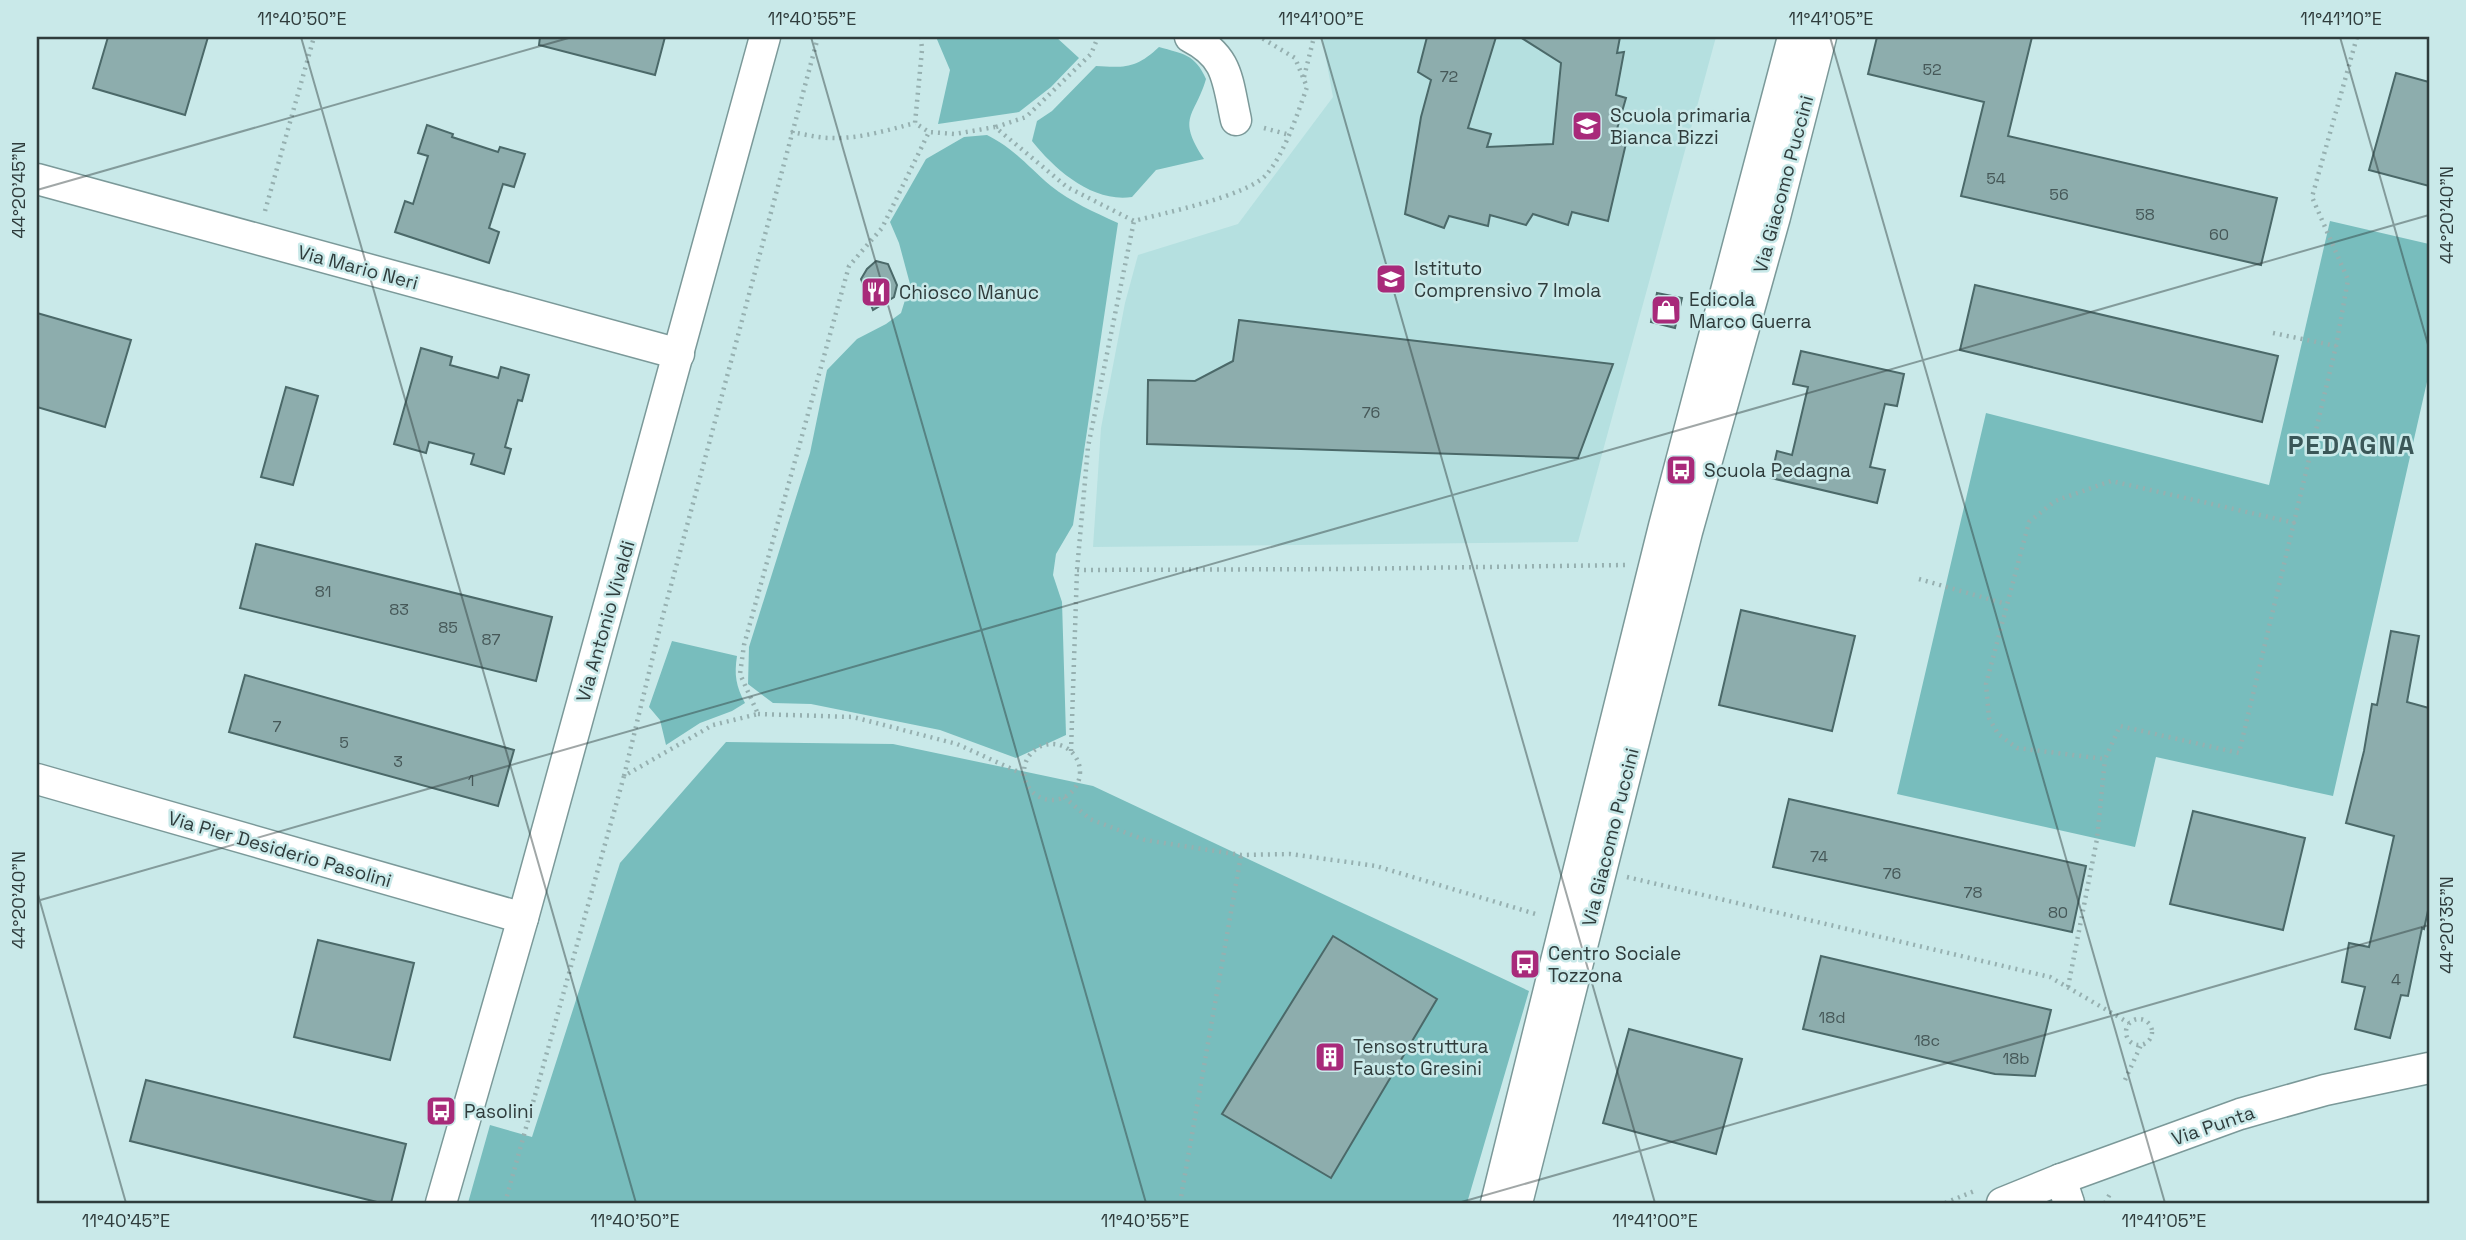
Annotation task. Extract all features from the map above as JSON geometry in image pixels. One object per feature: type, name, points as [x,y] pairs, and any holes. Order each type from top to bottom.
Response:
[{"type":"street","name":"Via Antonio Vivaldi","points":[[442,1203],[765,37]]},
{"type":"street","points":[[1190,37],[1208,46],[1224,67],[1236,120]]},
{"type":"street","name":"Via Giacomo Puccini","points":[[1517,1203],[1521,1143],[1656,608],[1793,37]]},
{"type":"street","name":"Via Giacomo Puccini","points":[[1675,529],[1775,217],[1821,37]]},
{"type":"street","name":"Via Mario Neri","points":[[37,179],[679,354]]},
{"type":"street","name":"Via Giacomo Puccini","points":[[1496,1203],[1521,1143],[1601,872],[1656,608]]},
{"type":"street","name":"Via Pier Desiderio Pasolini","points":[[37,779],[523,918]]},
{"type":"street","points":[[2429,1060],[2429,1068]]},
{"type":"street","name":"Via Punta","points":[[2002,1203],[2065,1191],[2240,1114],[2325,1090],[2429,1068]]},
{"type":"path","points":[[264,218],[314,37]]},
{"type":"path","points":[[505,1203],[624,776],[662,619],[818,37]]},
{"type":"path","points":[[915,123],[921,37]]},
{"type":"path","points":[[791,132],[841,138],[915,123],[929,132],[956,134],[995,127],[1026,117],[1091,54],[1098,37]]},
{"type":"path","points":[[1260,37],[1295,58],[1307,87]]},
{"type":"path","points":[[995,127],[1067,187],[1134,221],[1230,195],[1265,176],[1290,135],[1307,87],[1304,75],[1314,37]]},
{"type":"path","points":[[2068,987],[2097,839],[2105,759],[2120,726],[2239,753],[2336,346],[2348,280],[2312,197],[2357,37]]},
{"type":"path","points":[[758,713],[740,674],[744,645],[849,266],[882,229],[929,132]]},
{"type":"path","points":[[1071,751],[1077,570],[1088,447],[1134,221]]},
{"type":"path","points":[[2273,333],[2336,346]]},
{"type":"path","points":[[2105,759],[2017,748],[1998,734],[1989,718],[1986,684],[2029,522],[2055,501],[2111,481],[2295,523]]},
{"type":"path","points":[[1077,570],[1331,570],[1636,565]]},
{"type":"path","points":[[1919,579],[2006,604]]},
{"type":"path","points":[[624,776],[713,725],[758,713],[853,717],[957,744],[1023,774]]},
{"type":"path","points":[[1051,743],[1071,751],[1077,758],[1080,776],[1074,790],[1055,800],[1038,797],[1031,791],[1023,774],[1024,764],[1035,748],[1051,743]]},
{"type":"path","points":[[1064,797],[1090,819],[1145,840],[1241,855],[1290,854],[1376,866],[1547,917]]},
{"type":"path","points":[[1180,1203],[1241,855]]},
{"type":"path","points":[[1601,872],[2050,977],[2129,1023],[2141,1019],[2151,1026],[2151,1038],[2141,1045],[2124,1080]]},
{"type":"path","points":[[2129,1023],[2126,1031],[2129,1040],[2141,1045]]},
{"type":"shaded area","points":[[936,37],[1056,37],[1079,58],[1051,87],[1019,112],[938,124],[950,70]]},
{"type":"shaded area","name":"Istituto Comprensivo 7 Imola","points":[[1322,37],[1716,37],[1578,542],[1093,547],[1101,428],[1125,303],[1138,255],[1238,224],[1333,97]]},
{"type":"shaded area","points":[[1159,47],[1193,60],[1206,79],[1189,125],[1204,159],[1156,170],[1132,197],[1117,198],[1089,190],[1063,173],[1032,141],[1037,121],[1052,111],[1096,66],[1115,67],[1137,63]]},
{"type":"shaded area","points":[[987,135],[1013,152],[1059,192],[1118,223],[1073,525],[1056,554],[1053,575],[1062,602],[1066,735],[1016,758],[940,730],[811,704],[773,703],[748,684],[749,647],[810,453],[827,370],[857,339],[901,313],[910,284],[899,243],[890,222],[926,159],[964,137]]},
{"type":"shaded area","points":[[2330,221],[2429,244],[2429,373],[2333,796],[2156,757],[2135,847],[1897,794],[1986,413],[2269,485]]},
{"type":"shaded area","points":[[672,641],[737,656],[736,680],[745,703],[700,723],[666,745],[660,720],[649,707]]},
{"type":"shaded area","points":[[726,742],[893,744],[1093,786],[1529,991],[1467,1203],[468,1203],[490,1125],[532,1137],[620,863]]},
{"type":"building","points":[[108,37],[208,37],[185,115],[93,88]]},
{"type":"building","points":[[540,37],[665,37],[655,75],[539,45]]},
{"type":"building","name":"Scuola primaria Bianca Bizzi","points":[[1427,37],[1496,37],[1468,128],[1491,134],[1487,147],[1553,144],[1561,63],[1520,37],[1620,37],[1617,53],[1624,52],[1616,95],[1626,98],[1615,136],[1627,139],[1608,221],[1572,212],[1568,225],[1533,214],[1526,225],[1490,215],[1488,226],[1449,216],[1444,228],[1405,214],[1421,117],[1431,80],[1418,72]]},
{"type":"building","points":[[1877,37],[2032,37],[2008,136],[2277,198],[2261,265],[1961,196],[1984,102],[1868,74]]},
{"type":"building","points":[[2396,73],[2429,82],[2429,186],[2369,170]]},
{"type":"building","points":[[427,125],[453,134],[452,137],[498,152],[500,147],[525,154],[514,187],[503,184],[489,228],[499,232],[489,263],[395,232],[405,201],[413,204],[428,156],[418,153]]},
{"type":"building","points":[[876,261],[888,264],[897,285],[894,297],[873,310],[861,279]]},
{"type":"building","points":[[1975,285],[2278,356],[2262,422],[1960,350]]},
{"type":"building","name":"Edicola Marco Guerra","points":[[1657,293],[1682,298],[1675,328],[1651,322]]},
{"type":"building","points":[[37,313],[131,340],[105,427],[37,407]]},
{"type":"building","points":[[1239,320],[1613,364],[1578,458],[1147,444],[1148,380],[1195,381],[1233,361]]},
{"type":"building","points":[[421,348],[452,357],[450,365],[498,378],[501,367],[529,375],[522,401],[518,400],[505,447],[511,449],[504,474],[471,464],[474,454],[429,442],[426,453],[394,444]]},
{"type":"building","points":[[1801,351],[1904,374],[1897,406],[1885,404],[1870,467],[1885,470],[1877,503],[1771,478],[1777,451],[1792,455],[1808,387],[1793,384]]},
{"type":"building","points":[[286,387],[318,396],[293,485],[261,477]]},
{"type":"building","points":[[256,544],[552,617],[536,681],[240,608]]},
{"type":"building","points":[[1741,610],[1855,636],[1832,731],[1719,705]]},
{"type":"building","points":[[2391,631],[2419,636],[2407,702],[2429,708],[2429,906],[2408,996],[2401,995],[2390,1038],[2355,1029],[2365,987],[2342,982],[2349,943],[2369,947],[2394,836],[2346,823],[2364,751],[2372,704],[2377,705]]},
{"type":"building","points":[[245,675],[514,750],[498,806],[229,732]]},
{"type":"building","points":[[1789,799],[2086,866],[2072,932],[1773,867]]},
{"type":"building","points":[[2193,811],[2305,838],[2283,930],[2170,904]]},
{"type":"building","name":"Tensostruttura Fausto Gresini","points":[[1333,936],[1437,999],[1331,1178],[1222,1114]]},
{"type":"building","points":[[318,940],[414,963],[390,1060],[294,1037]]},
{"type":"building","points":[[1821,956],[2051,1010],[2035,1076],[1995,1074],[1803,1029]]},
{"type":"building","points":[[1629,1029],[1742,1059],[1716,1154],[1603,1123]]},
{"type":"building","points":[[146,1080],[406,1144],[391,1203],[381,1203],[130,1141]]},
{"type":"place","name":"Scuola primaria Bianca Bizzi","points":[[1587,126]]},
{"type":"place","name":"Istituto Comprensivo 7 Imola","points":[[1391,279]]},
{"type":"place","name":"Chiosco Manuc","points":[[876,292]]},
{"type":"place","name":"Edicola Marco Guerra","points":[[1666,310]]},
{"type":"place","name":"Scuola Pedagna","points":[[1681,470]]},
{"type":"place","name":"Centro Sociale Tozzona","points":[[1525,964]]},
{"type":"place","name":"Tensostruttura Fausto Gresini","points":[[1330,1057]]},
{"type":"place","name":"Pasolini","points":[[441,1111]]},
{"type":"district","name":"PEDAGNA","points":[[2352,445]]}]
